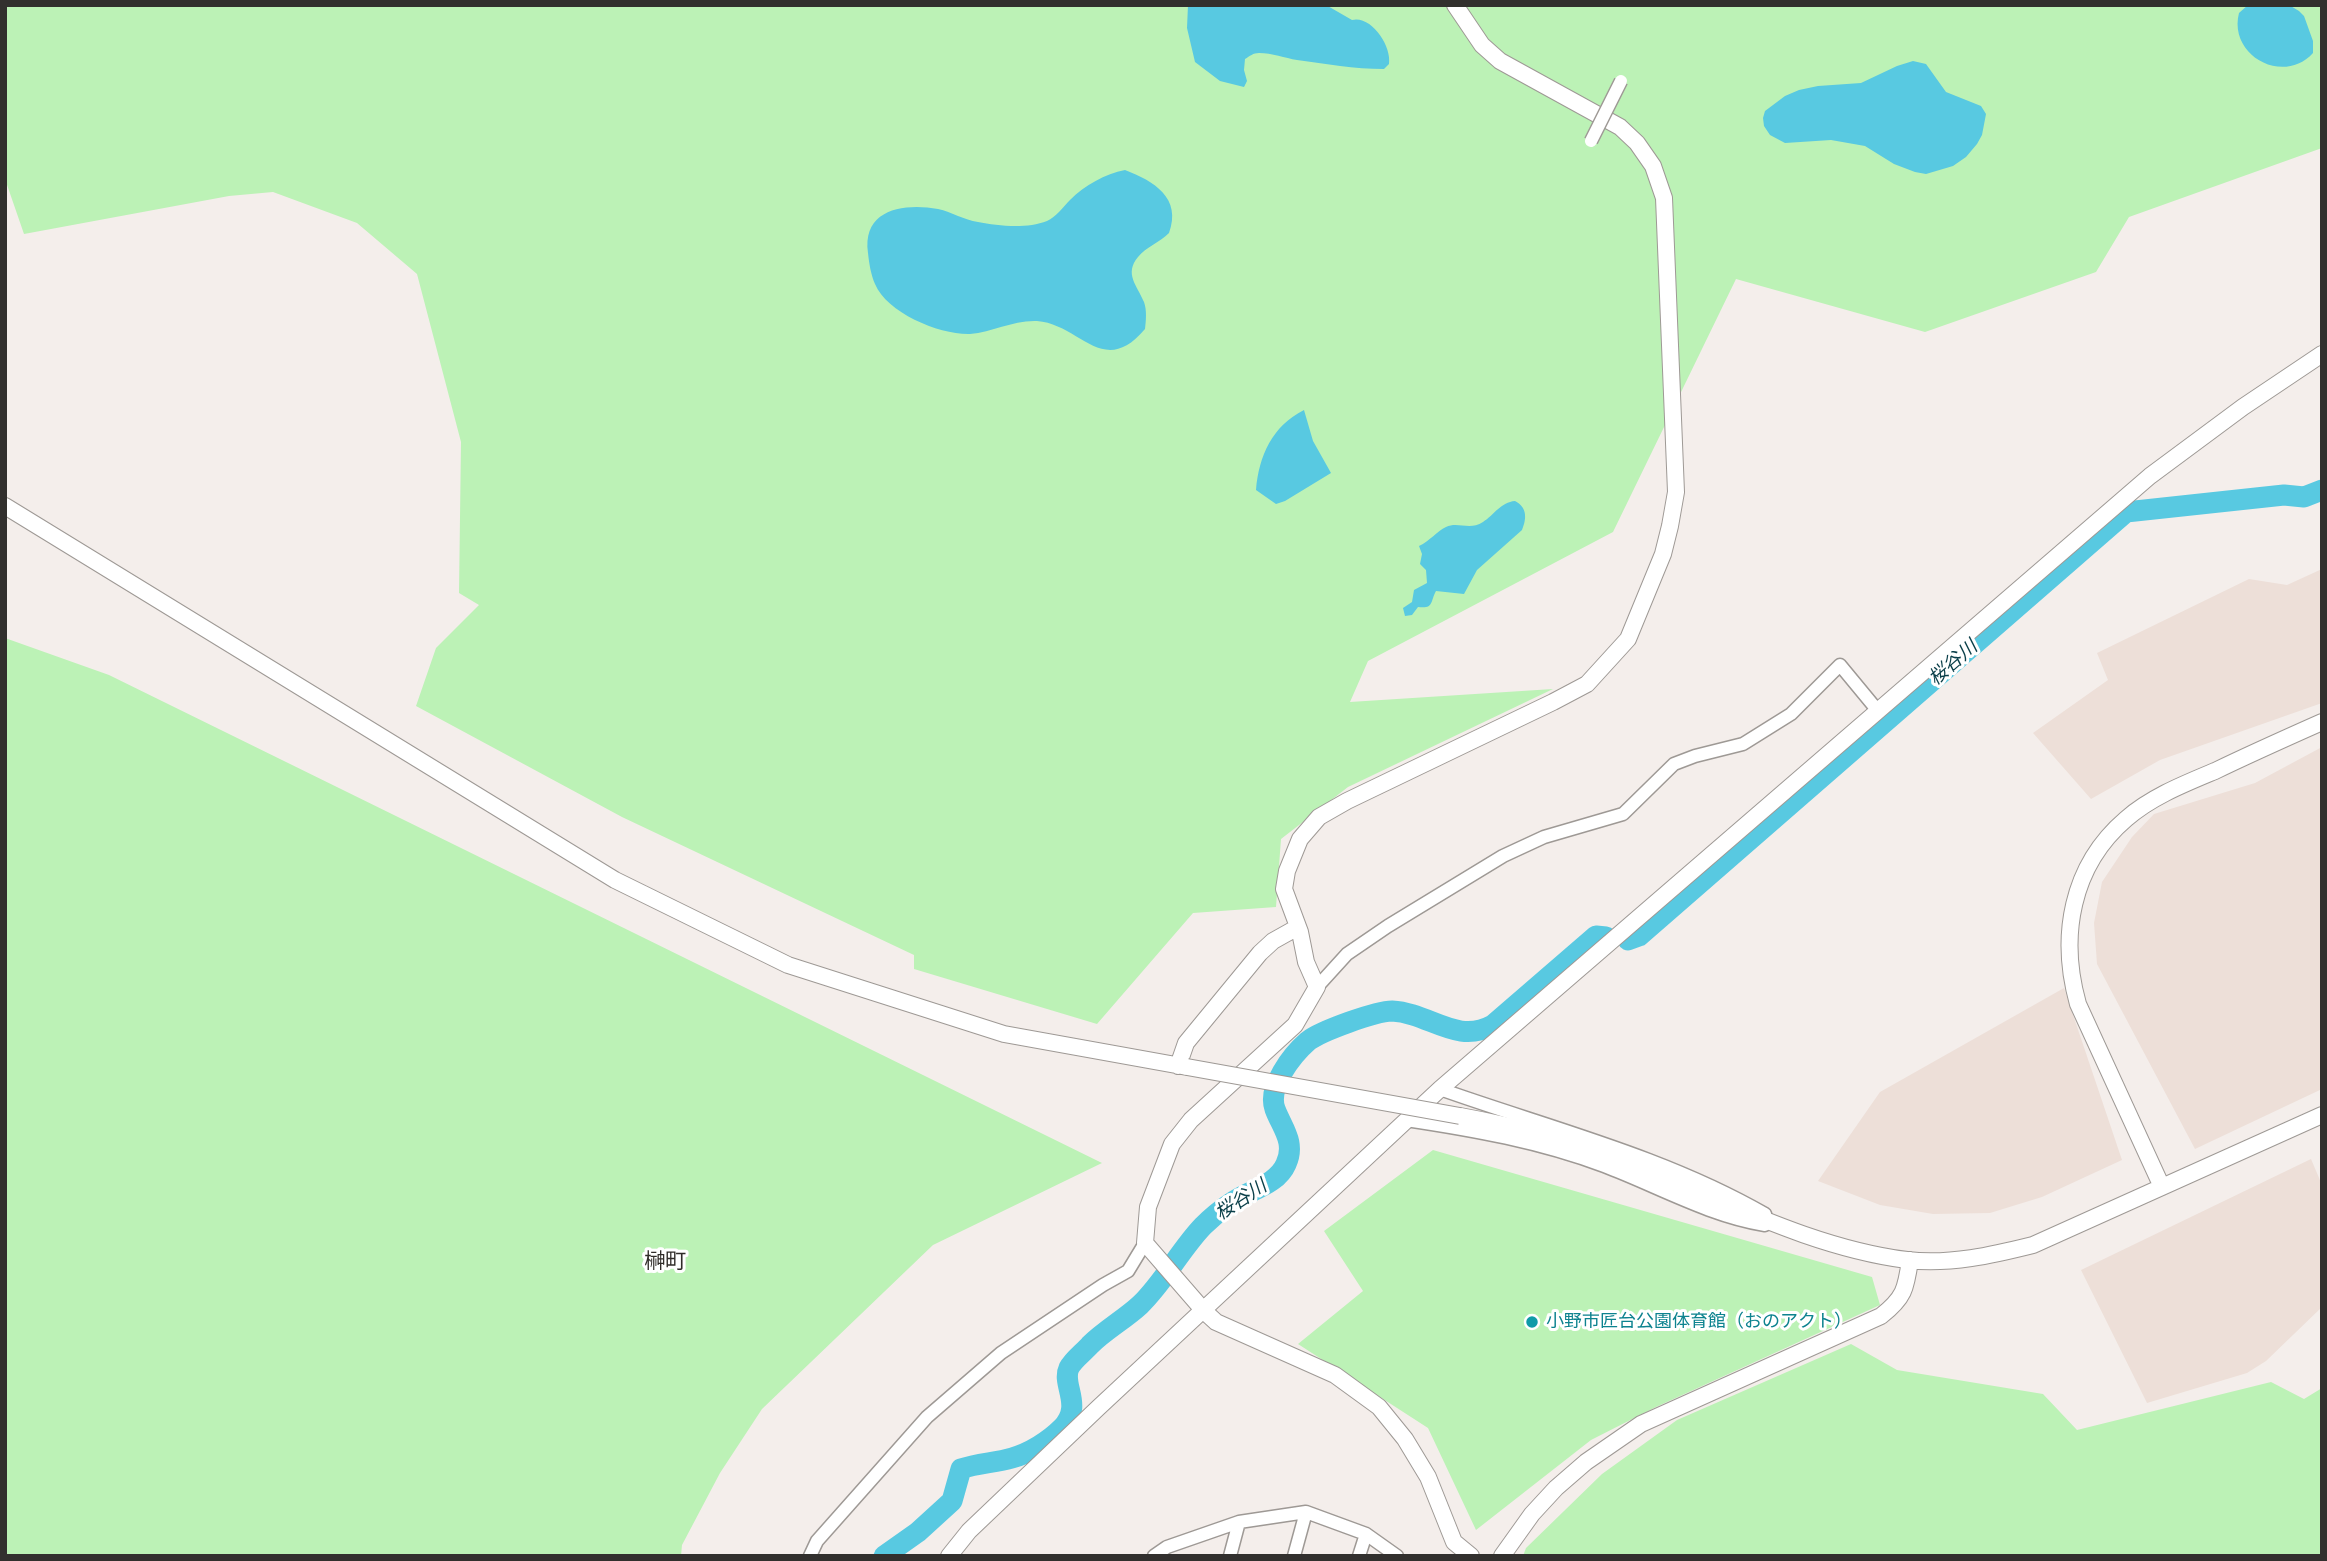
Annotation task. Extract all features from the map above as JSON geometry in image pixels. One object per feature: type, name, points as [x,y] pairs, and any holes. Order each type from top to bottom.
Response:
[{"type":"street","points":[[1318,987],[1306,962],[1298,927],[1284,889],[1287,872],[1300,839],[1319,817],[1347,801],[1587,684],[1628,639],[1663,554],[1676,492],[1664,198],[1653,166],[1637,143],[1620,127],[1500,61],[1482,46],[1455,5]]},
{"type":"street","points":[[1591,141],[1622,81]]},
{"type":"street","points":[[949,1556],[969,1531],[1012,1490],[1440,1089],[2150,476],[2243,407],[2322,354]]},
{"type":"street","points":[[5,506],[615,880],[788,965],[1004,1034],[1460,1116],[1547,1136],[1600,1153],[1793,1229],[1862,1252],[1910,1261],[1952,1261],[2033,1245],[2322,1115]]},
{"type":"street","points":[[810,1556],[817,1541],[927,1417],[1001,1353],[1103,1285],[1128,1272],[1145,1243],[1148,1207],[1171,1144],[1191,1120],[1295,1025],[1318,987],[1347,954],[1503,856],[1544,837],[1623,814],[1674,764],[1743,744],[1791,714],[1840,665],[1878,711]]},
{"type":"street","points":[[2162,1186],[2078,1004],[2069,957],[2069,928],[2073,902],[2095,853],[2127,817],[2172,790],[2322,722]]},
{"type":"street","points":[[1182,1066],[1186,1043],[1260,953],[1273,941],[1298,927]]},
{"type":"street","points":[[1440,1089],[1628,1151],[1746,1203],[1793,1229]]},
{"type":"street","points":[[1406,1120],[1502,1136],[1555,1150],[1603,1166],[1740,1221],[1793,1229]]},
{"type":"street","points":[[1145,1243],[1216,1322],[1335,1375],[1379,1407],[1405,1439],[1428,1478],[1454,1542],[1471,1556]]},
{"type":"street","points":[[1502,1556],[1532,1514],[1556,1488],[1586,1462],[1641,1424],[1881,1316],[1898,1302],[1907,1284],[1910,1261]]},
{"type":"street","points":[[1294,1556],[1306,1512]]},
{"type":"street","points":[[1154,1556],[1167,1547],[1239,1522],[1306,1512],[1366,1534],[1397,1556]]},
{"type":"street","points":[[1230,1556],[1239,1522]]},
{"type":"street","points":[[1359,1556],[1366,1534]]},
{"type":"shaded area","points":[[2322,569],[2322,703],[2160,760],[2091,799],[2033,733],[2108,680],[2097,653],[2249,579],[2287,585]]},
{"type":"shaded area","points":[[2322,747],[2322,1089],[2195,1149],[2097,964],[2094,923],[2102,882],[2132,837],[2154,814],[2255,783]]},
{"type":"shaded area","points":[[2064,988],[2122,1160],[2042,1197],[1990,1213],[1933,1214],[1880,1205],[1818,1181],[1880,1092]]},
{"type":"shaded area","points":[[2311,1159],[2322,1185],[2322,1307],[2266,1361],[2247,1373],[2147,1403],[2081,1270]]},
{"type":"green space","points":[[5,5],[2322,5],[2322,148],[2129,217],[2096,272],[1925,332],[1736,279],[1613,532],[1368,661],[1350,702],[1553,689],[1348,787],[1281,839],[1276,907],[1193,913],[1097,1024],[914,969],[914,955],[622,817],[416,706],[436,648],[479,605],[459,593],[461,442],[417,274],[357,223],[273,192],[229,196],[24,234],[5,179]]},
{"type":"green space","points":[[5,638],[109,675],[1102,1163],[933,1245],[762,1409],[720,1473],[682,1545],[681,1556],[5,1556]]},
{"type":"green space","points":[[1433,1150],[1872,1277],[1880,1305],[1656,1407],[1591,1440],[1476,1530],[1428,1428],[1298,1344],[1363,1291],[1324,1231]]},
{"type":"green space","points":[[1851,1344],[1897,1370],[2043,1394],[2077,1430],[2271,1382],[2304,1399],[2322,1388],[2322,1556],[1523,1556],[1526,1548],[1602,1474],[1677,1420]]},
{"type":"water","points":[[1188,5],[1326,5],[1352,20],[1366,22],[1373,27],[1384,41],[1389,64],[1384,69],[1362,68],[1257,53],[1245,59],[1247,81],[1244,87],[1220,81],[1195,62],[1187,28]]},
{"type":"water","points":[[2248,5],[2289,5],[2299,11],[2304,16],[2313,41],[2313,53],[2301,62],[2287,67],[2274,66],[2250,53],[2242,42],[2238,28],[2239,13]]},
{"type":"water","points":[[1913,61],[1926,64],[1946,92],[1981,106],[1986,114],[1982,135],[1977,144],[1966,157],[1953,166],[1926,174],[1915,172],[1894,164],[1865,146],[1831,140],[1785,143],[1770,135],[1764,126],[1765,111],[1785,96],[1818,86],[1861,83]]},
{"type":"water","points":[[1125,170],[1163,192],[1172,210],[1169,233],[1141,253],[1132,269],[1135,285],[1146,308],[1146,319],[1145,329],[1130,343],[1116,349],[1104,349],[1052,324],[1037,321],[1020,322],[970,334],[944,331],[902,313],[881,295],[875,284],[869,261],[868,238],[872,227],[888,212],[925,207],[986,223],[1013,226],[1039,224],[1050,219],[1096,181]]},
{"type":"water","points":[[1304,410],[1313,441],[1331,473],[1276,504],[1256,490],[1260,465],[1269,443],[1283,424]]},
{"type":"water","points":[[1515,501],[1522,506],[1525,513],[1522,530],[1477,570],[1464,594],[1436,591],[1429,606],[1418,607],[1412,615],[1405,616],[1403,608],[1412,602],[1414,590],[1427,583],[1426,570],[1420,564],[1422,554],[1419,546],[1450,525],[1478,525],[1502,506]]},
{"type":"waterway","name":"桜谷川","points":[[1628,940],[1639,936],[2126,512],[2284,495],[2304,497],[2322,490]]},
{"type":"waterway","name":"桜谷川","points":[[884,1556],[918,1532],[952,1501],[961,1469],[1019,1456],[1039,1446],[1062,1428],[1071,1411],[1067,1375],[1073,1362],[1149,1296],[1209,1220],[1238,1198],[1269,1182],[1282,1171],[1289,1156],[1289,1142],[1273,1100],[1282,1072],[1308,1041],[1349,1022],[1392,1011],[1406,1013],[1455,1030],[1480,1030],[1493,1025],[1596,936],[1606,937]]},
{"type":"place","name":"小野市匠台公園体育館（おのアクト）","points":[[1532,1322]]},
{"type":"district","name":"榊町","points":[[665,1262]]}]
